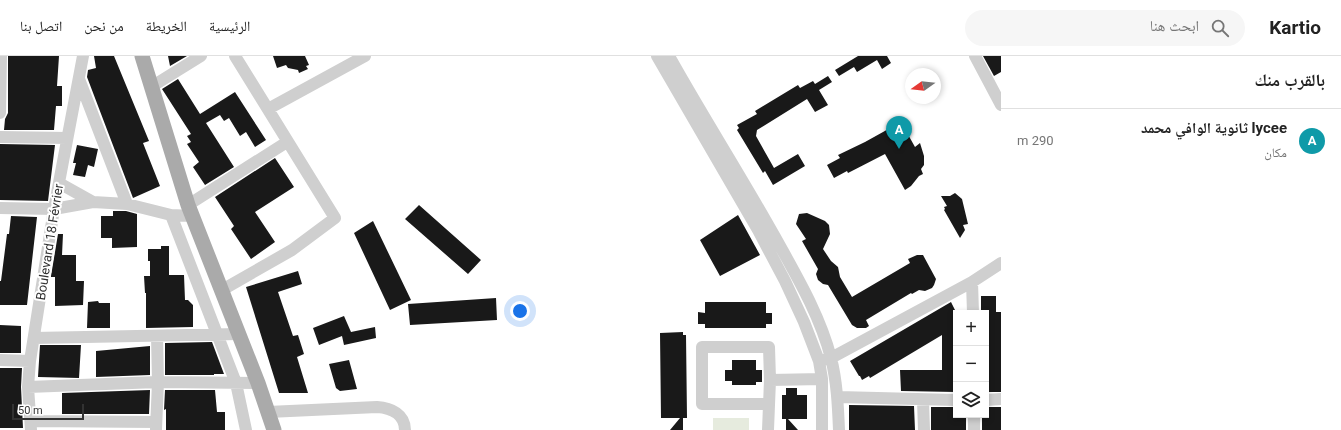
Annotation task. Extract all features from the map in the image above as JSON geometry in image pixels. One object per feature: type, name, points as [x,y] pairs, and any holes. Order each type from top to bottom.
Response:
[{"type":"main road","points":[[142,56],[191,211],[258,383],[274,430]]},
{"type":"street","points":[[0,113],[2,56]]},
{"type":"street","name":"Boulevard 18 Février","points":[[31,426],[28,387],[30,361],[54,209],[83,56]]},
{"type":"street","points":[[151,87],[202,56]]},
{"type":"street","points":[[222,290],[292,250],[334,218],[235,56]]},
{"type":"street","points":[[268,109],[365,56]]},
{"type":"street","points":[[657,56],[800,284],[824,335],[831,358],[838,397],[839,430]]},
{"type":"street","points":[[669,56],[702,126]]},
{"type":"street","points":[[975,56],[996,84],[1001,105]]},
{"type":"street","points":[[78,78],[126,204]]},
{"type":"street","points":[[0,137],[67,138]]},
{"type":"street","points":[[0,208],[54,209],[93,202],[126,204],[171,215],[191,211],[287,142]]},
{"type":"street","points":[[59,183],[93,202]]},
{"type":"street","points":[[171,215],[236,383],[246,430]]},
{"type":"street","points":[[759,220],[804,322],[819,361],[822,379],[822,430]]},
{"type":"street","points":[[819,361],[831,358],[972,282],[1001,264]]},
{"type":"street","points":[[972,282],[973,310]]},
{"type":"street","points":[[804,322],[816,318]]},
{"type":"street","points":[[34,338],[239,334]]},
{"type":"street","points":[[31,426],[156,426],[158,382],[157,336]]},
{"type":"street","points":[[768,430],[770,380],[769,347],[702,347],[702,404],[769,404]]},
{"type":"street","points":[[0,360],[30,361]]},
{"type":"street","points":[[770,380],[822,379]]},
{"type":"street","points":[[28,387],[158,382],[258,383]]},
{"type":"street","points":[[838,397],[953,400]]},
{"type":"street","points":[[923,400],[924,430]]},
{"type":"street","points":[[989,400],[1001,400]]},
{"type":"street","points":[[268,412],[377,407],[386,408],[400,415],[405,425],[405,430]]},
{"type":"street","points":[[974,418],[974,430]]},
{"type":"shaded area","points":[[713,418],[749,418],[749,430],[713,430]]},
{"type":"building","points":[[8,56],[59,56],[57,86],[62,86],[62,106],[56,106],[54,130],[4,130],[5,119],[8,113]]},
{"type":"building","points":[[94,56],[114,56],[149,141],[143,143],[160,186],[133,198],[87,77],[88,70],[96,68]]},
{"type":"building","points":[[168,56],[187,56],[170,66]]},
{"type":"building","points":[[273,56],[305,56],[309,65],[306,66],[308,69],[299,73],[298,70],[288,68],[286,65],[277,68]]},
{"type":"building","points":[[858,56],[887,56],[891,63],[882,69],[877,60],[857,72],[854,67],[839,76],[835,70]]},
{"type":"building","points":[[983,56],[1001,56],[1001,72],[994,76]]},
{"type":"building","points":[[828,76],[832,82],[819,90],[828,105],[815,112],[807,99],[757,130],[756,136],[774,168],[798,154],[805,166],[773,185],[765,171],[763,173],[737,130],[739,128],[737,125],[757,114],[755,111],[798,85],[800,88],[813,81],[815,84]]},
{"type":"building","points":[[178,79],[200,114],[235,92],[266,140],[255,147],[246,132],[240,136],[229,118],[224,121],[220,115],[206,123],[234,167],[205,185],[193,167],[199,162],[187,144],[191,142],[187,136],[191,134],[162,89]]},
{"type":"building","points":[[901,122],[915,147],[920,143],[924,156],[924,165],[921,169],[923,174],[919,176],[911,186],[905,190],[885,154],[848,173],[847,171],[834,178],[827,165],[840,158],[838,155]]},
{"type":"building","points":[[0,144],[55,145],[48,201],[0,200]]},
{"type":"building","points":[[77,145],[98,149],[94,167],[88,165],[85,177],[73,175],[76,163],[73,163]]},
{"type":"building","points":[[275,158],[294,187],[255,212],[275,242],[251,259],[231,229],[234,226],[215,197]]},
{"type":"building","points":[[955,193],[962,199],[968,224],[963,225],[965,230],[960,238],[944,210],[944,207],[947,206],[941,196],[950,196]]},
{"type":"building","points":[[419,205],[481,260],[468,274],[405,219]]},
{"type":"building","points":[[113,211],[126,211],[137,214],[137,247],[112,248],[112,238],[101,238],[101,216],[113,216]]},
{"type":"building","points":[[807,213],[825,221],[829,225],[830,234],[823,249],[831,261],[838,267],[840,277],[852,297],[910,263],[908,259],[917,255],[923,255],[936,279],[934,285],[932,288],[925,291],[919,290],[912,294],[911,293],[866,320],[869,326],[866,328],[857,328],[852,325],[828,285],[823,284],[818,280],[816,274],[818,269],[802,241],[806,239],[796,224],[799,214]]},
{"type":"building","points":[[738,215],[760,255],[720,276],[700,240]]},
{"type":"building","points":[[11,216],[37,217],[27,305],[0,305],[0,281]]},
{"type":"building","points":[[373,221],[411,300],[390,310],[354,233]]},
{"type":"building","points":[[58,234],[63,234],[62,255],[76,255],[76,281],[84,281],[83,305],[55,306],[55,277],[51,276]]},
{"type":"building","points":[[161,246],[169,246],[169,275],[184,275],[185,300],[188,300],[193,305],[193,327],[146,328],[146,293],[144,276],[150,276],[148,249],[161,249]]},
{"type":"building","points":[[298,271],[302,284],[278,292],[293,336],[298,335],[304,354],[297,357],[308,393],[279,393],[246,287]]},
{"type":"building","points":[[981,296],[996,296],[996,312],[1001,312],[1001,392],[989,392],[989,310],[981,310]]},
{"type":"building","points":[[496,298],[497,320],[410,325],[408,304]]},
{"type":"building","points":[[98,301],[99,303],[110,303],[110,328],[87,328],[88,302]]},
{"type":"building","points":[[705,302],[766,302],[766,313],[772,313],[772,324],[766,324],[766,328],[705,328],[705,324],[698,324],[698,312],[705,313]]},
{"type":"building","points":[[951,302],[955,310],[953,310],[953,392],[901,391],[900,370],[942,370],[942,335],[870,378],[869,376],[862,380],[850,361]]},
{"type":"building","points":[[344,316],[351,332],[375,327],[376,338],[344,345],[342,336],[319,345],[313,328]]},
{"type":"building","points":[[0,325],[21,326],[21,353],[0,353]]},
{"type":"building","points":[[683,332],[683,335],[686,335],[687,418],[683,418],[683,430],[670,430],[680,418],[661,418],[660,333]]},
{"type":"building","points":[[212,342],[224,374],[165,375],[165,343]]},
{"type":"building","points":[[40,345],[81,345],[79,378],[38,377]]},
{"type":"building","points":[[150,346],[150,375],[96,377],[96,351]]},
{"type":"building","points":[[349,360],[357,389],[340,391],[336,388],[329,364]]},
{"type":"building","points":[[732,360],[756,360],[756,370],[762,370],[762,382],[756,382],[756,385],[732,385],[732,381],[725,381],[725,370],[732,370]]},
{"type":"building","points":[[0,368],[22,368],[21,387],[23,428],[0,428]]},
{"type":"building","points":[[786,388],[797,388],[797,395],[807,395],[807,419],[788,419],[798,430],[786,430],[786,419],[782,419],[782,395],[786,395]]},
{"type":"building","points":[[150,390],[149,414],[62,414],[62,393]]},
{"type":"building","points":[[165,390],[215,390],[217,412],[225,412],[225,430],[166,430],[166,409],[164,410]]},
{"type":"building","points":[[849,405],[914,406],[915,430],[849,430]]},
{"type":"building","points":[[931,407],[953,407],[953,418],[966,418],[966,430],[931,430]]},
{"type":"building","points":[[989,407],[1001,407],[1001,430],[982,430],[982,418],[989,418]]},
{"type":"place","name":"lycee ثانوية الوافي محمد","points":[[899,149]]}]
